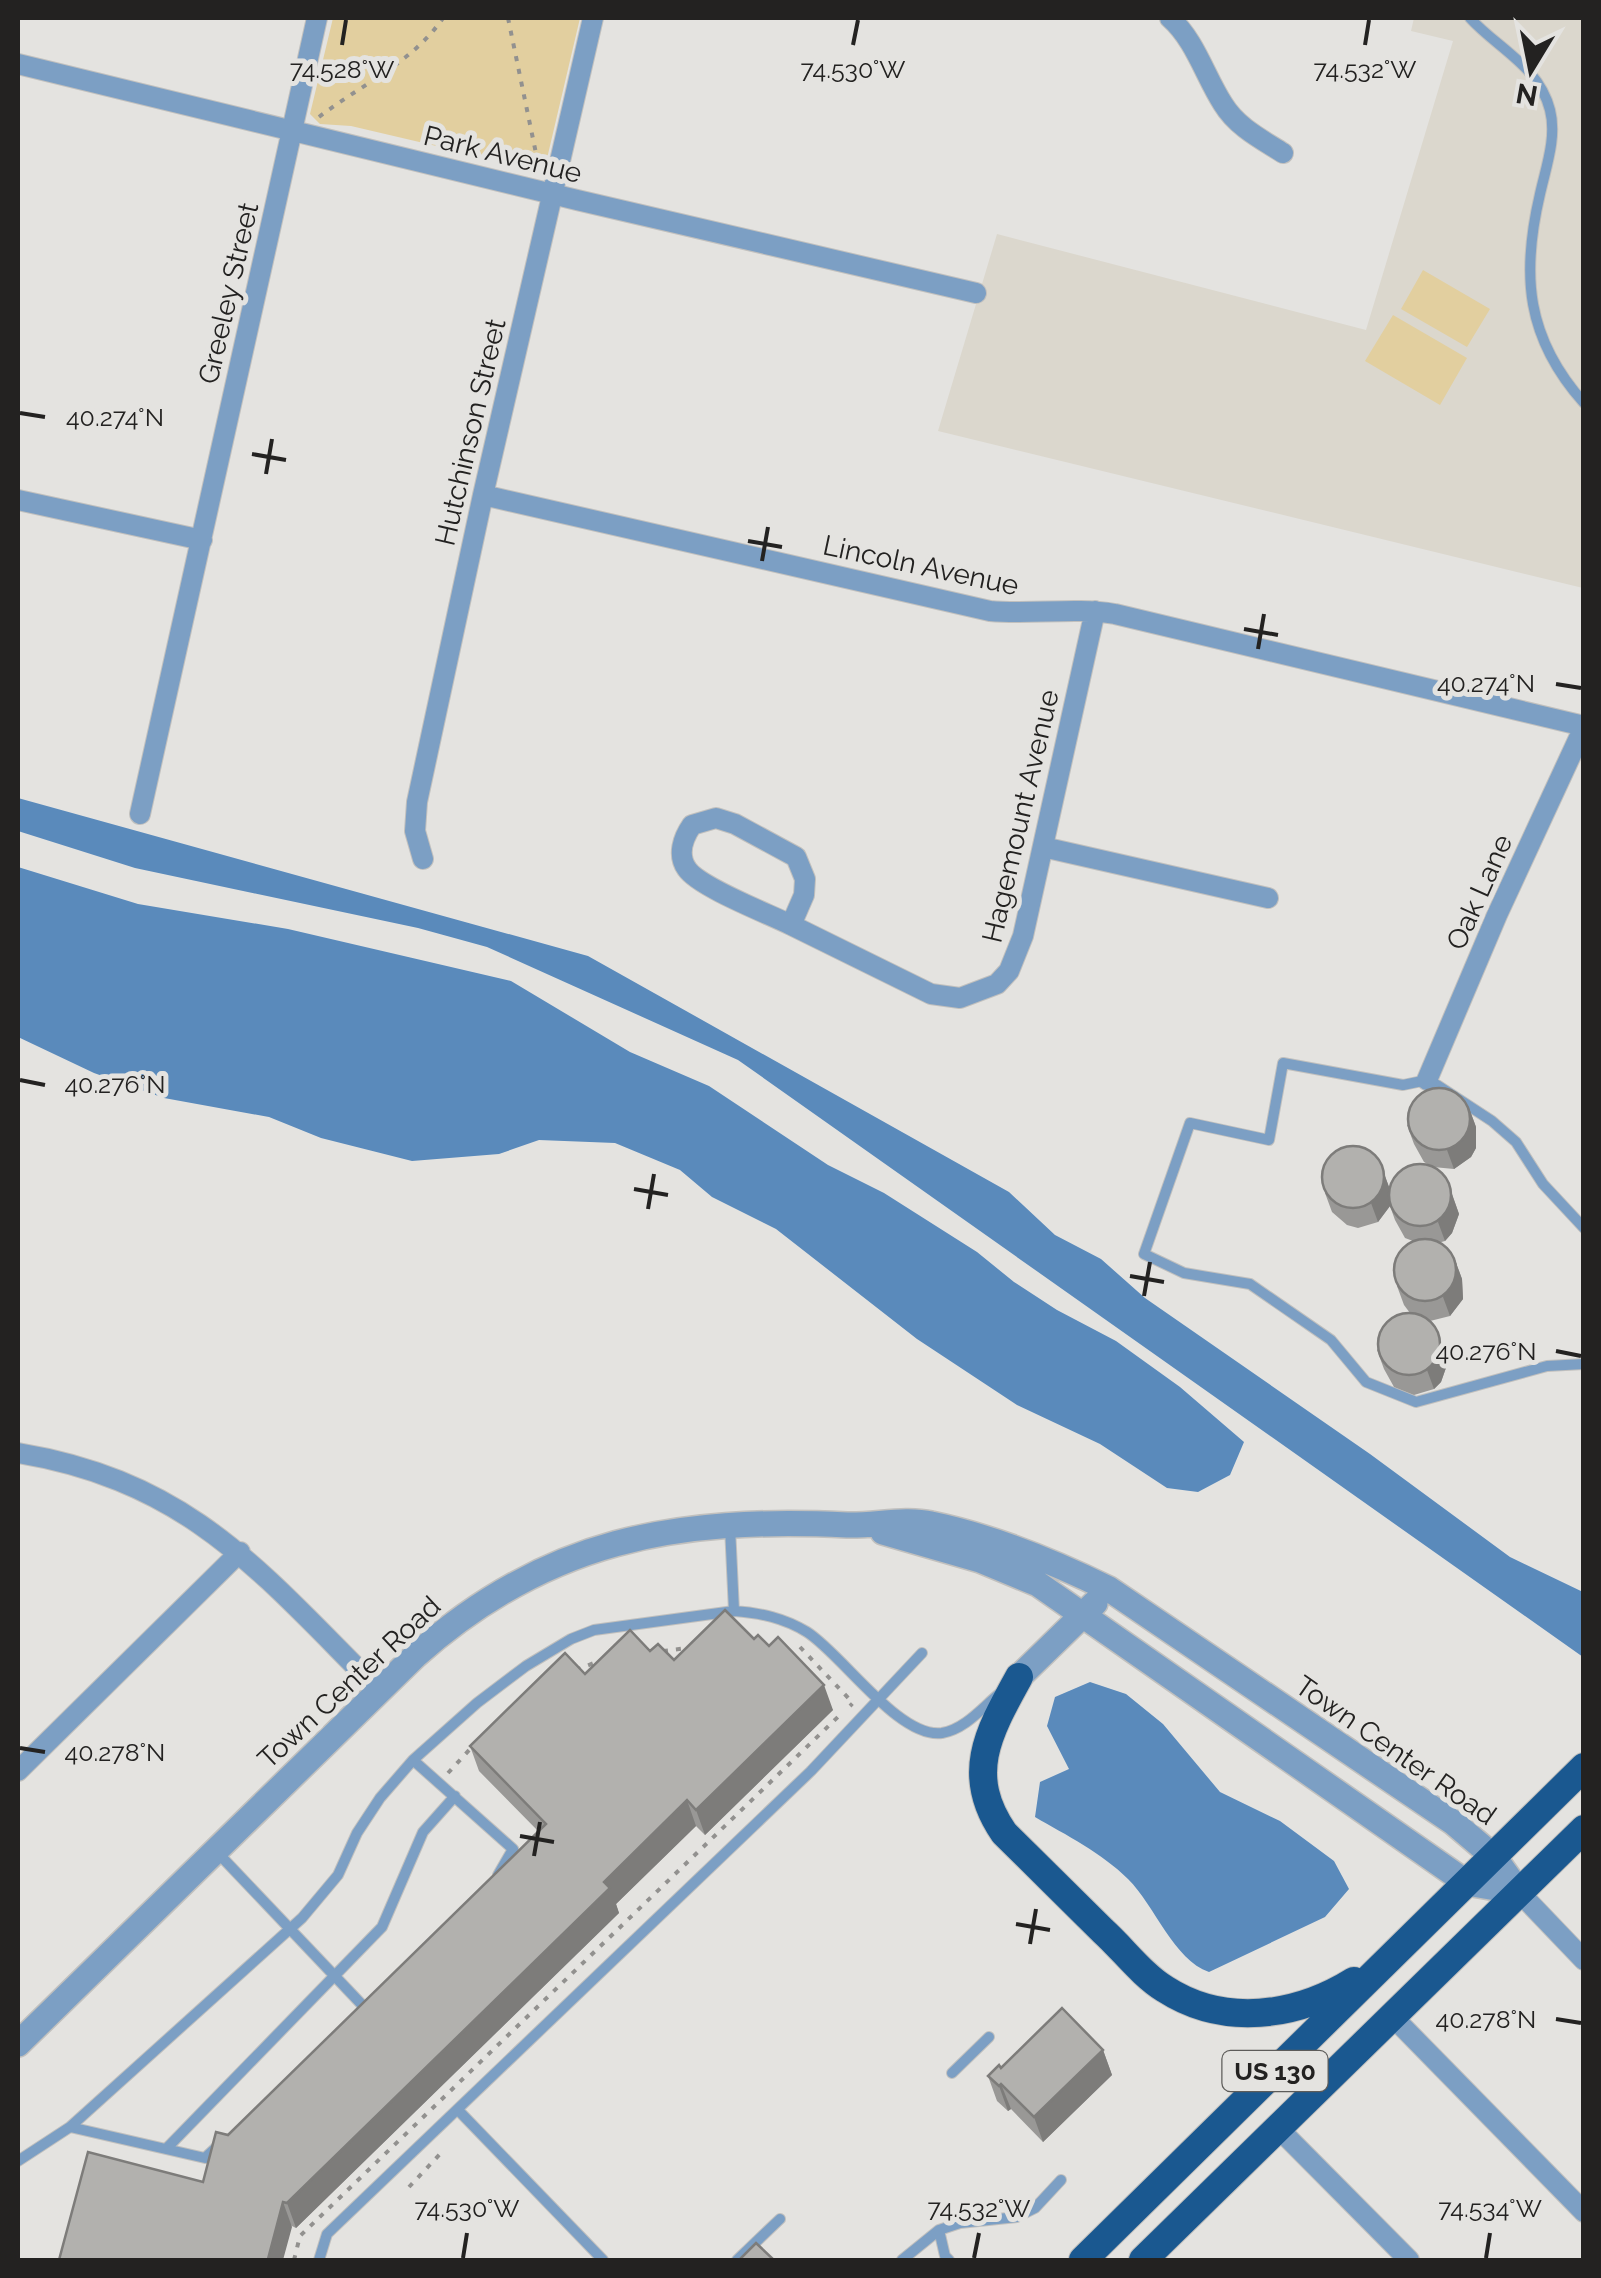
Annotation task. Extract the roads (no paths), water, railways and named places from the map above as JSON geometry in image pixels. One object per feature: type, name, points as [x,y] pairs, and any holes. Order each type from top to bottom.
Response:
[{"type":"highway","points":[[1018,1677],[992,1725],[983,1756],[983,1794],[990,1812],[1004,1834],[1162,1988],[1224,2014],[1251,2014],[1298,2007],[1336,1993],[1385,1962]]},
{"type":"highway","name":"US 130","points":[[1083,2260],[1584,1767]]},
{"type":"highway","name":"US 130","points":[[1143,2260],[1584,1829]]},
{"type":"street","name":"Greeley Street","points":[[140,814],[317,18]]},
{"type":"street","name":"Hutchinson Street","points":[[423,859],[415,831],[417,802],[483,495],[594,18]]},
{"type":"street","points":[[1170,18],[1191,46],[1224,106],[1244,128],[1282,153]]},
{"type":"street","name":"Park Avenue","points":[[18,64],[976,293]]},
{"type":"street","name":"Lincoln Avenue","points":[[483,495],[990,612],[1028,615],[1095,610],[1584,726]]},
{"type":"street","points":[[18,500],[202,540]]},
{"type":"street","name":"Hagemount Avenue","points":[[791,925],[804,895],[805,878],[796,857],[716,818],[692,825],[682,857],[693,876],[791,925],[931,994],[960,998],[997,984],[1016,956],[1095,610]]},
{"type":"street","name":"Oak Lane","points":[[1427,1080],[1584,726]]},
{"type":"street","points":[[1043,848],[1268,898]]},
{"type":"street","points":[[18,1454],[80,1467],[141,1490],[207,1527],[240,1552],[379,1690]]},
{"type":"street","name":"Town Center Road","points":[[18,2044],[379,1690],[470,1611],[543,1569],[624,1540],[730,1523],[864,1526],[926,1522],[1001,1543],[1110,1589],[1454,1823],[1494,1857],[1519,1892]]},
{"type":"street","name":"Town Center Road","points":[[864,1526],[980,1560],[1038,1584],[1467,1883],[1519,1892]]},
{"type":"street","points":[[18,1771],[240,1552]]},
{"type":"street","points":[[1018,1677],[1110,1589]]},
{"type":"street","points":[[1519,1892],[1584,1960]]},
{"type":"street","points":[[1392,2016],[1584,2212]]},
{"type":"street","points":[[1278,2128],[1409,2260]]},
{"type":"lane","points":[[1470,18],[1523,64],[1540,85],[1550,109],[1552,133],[1529,238],[1528,281],[1538,326],[1558,369],[1584,403]]},
{"type":"lane","points":[[1584,1228],[1543,1184],[1516,1142],[1469,1105],[1427,1080],[1403,1084],[1283,1064],[1269,1140],[1190,1123],[1144,1254],[1184,1273],[1250,1284],[1331,1340],[1366,1382],[1416,1402],[1547,1366],[1584,1364]]},
{"type":"lane","points":[[730,1523],[734,1610]]},
{"type":"lane","points":[[18,2160],[70,2127],[322,1898],[380,1798],[413,1760],[514,1675],[571,1638],[621,1624],[734,1610],[775,1616],[811,1634],[914,1727],[938,1734],[960,1727],[1018,1677]]},
{"type":"lane","points":[[320,2260],[327,2234],[811,1772],[922,1653]]},
{"type":"lane","points":[[413,1760],[513,1850],[489,1888]]},
{"type":"lane","points":[[166,2149],[382,1928],[423,1832],[455,1796]]},
{"type":"lane","points":[[216,1851],[366,2009]]},
{"type":"lane","points":[[351,2022],[380,1995]]},
{"type":"lane","points":[[952,2073],[989,2038]]},
{"type":"lane","points":[[458,2110],[603,2260]]},
{"type":"lane","points":[[70,2127],[205,2158],[234,2131]]},
{"type":"lane","points":[[902,2260],[939,2230],[960,2223],[1017,2218],[1035,2208],[1061,2180]]},
{"type":"lane","points":[[737,2260],[780,2219]]},
{"type":"lane","points":[[939,2230],[949,2260]]},
{"type":"water","points":[[18,798],[588,956],[1009,1192],[1055,1235],[1101,1259],[1145,1298],[1510,1557],[1583,1592],[1583,1657],[738,1060],[487,947],[418,928],[135,868],[18,831]]},
{"type":"water","points":[[18,867],[138,904],[288,929],[511,981],[630,1052],[709,1086],[828,1165],[884,1193],[977,1252],[1057,1310],[1116,1341],[1180,1387],[1244,1442],[1230,1475],[1198,1492],[1167,1488],[1100,1444],[1017,1405],[917,1339],[776,1229],[712,1197],[680,1170],[615,1143],[539,1140],[499,1154],[412,1161],[321,1138],[269,1117],[164,1098],[94,1073],[18,1037]]},
{"type":"water","points":[[1090,1682],[1126,1694],[1163,1724],[1220,1792],[1280,1821],[1334,1861],[1349,1889],[1325,1917],[1209,1972],[1185,1956],[1138,1890],[1118,1870],[1035,1817],[1040,1782],[1069,1769],[1047,1726],[1055,1697]]}]
